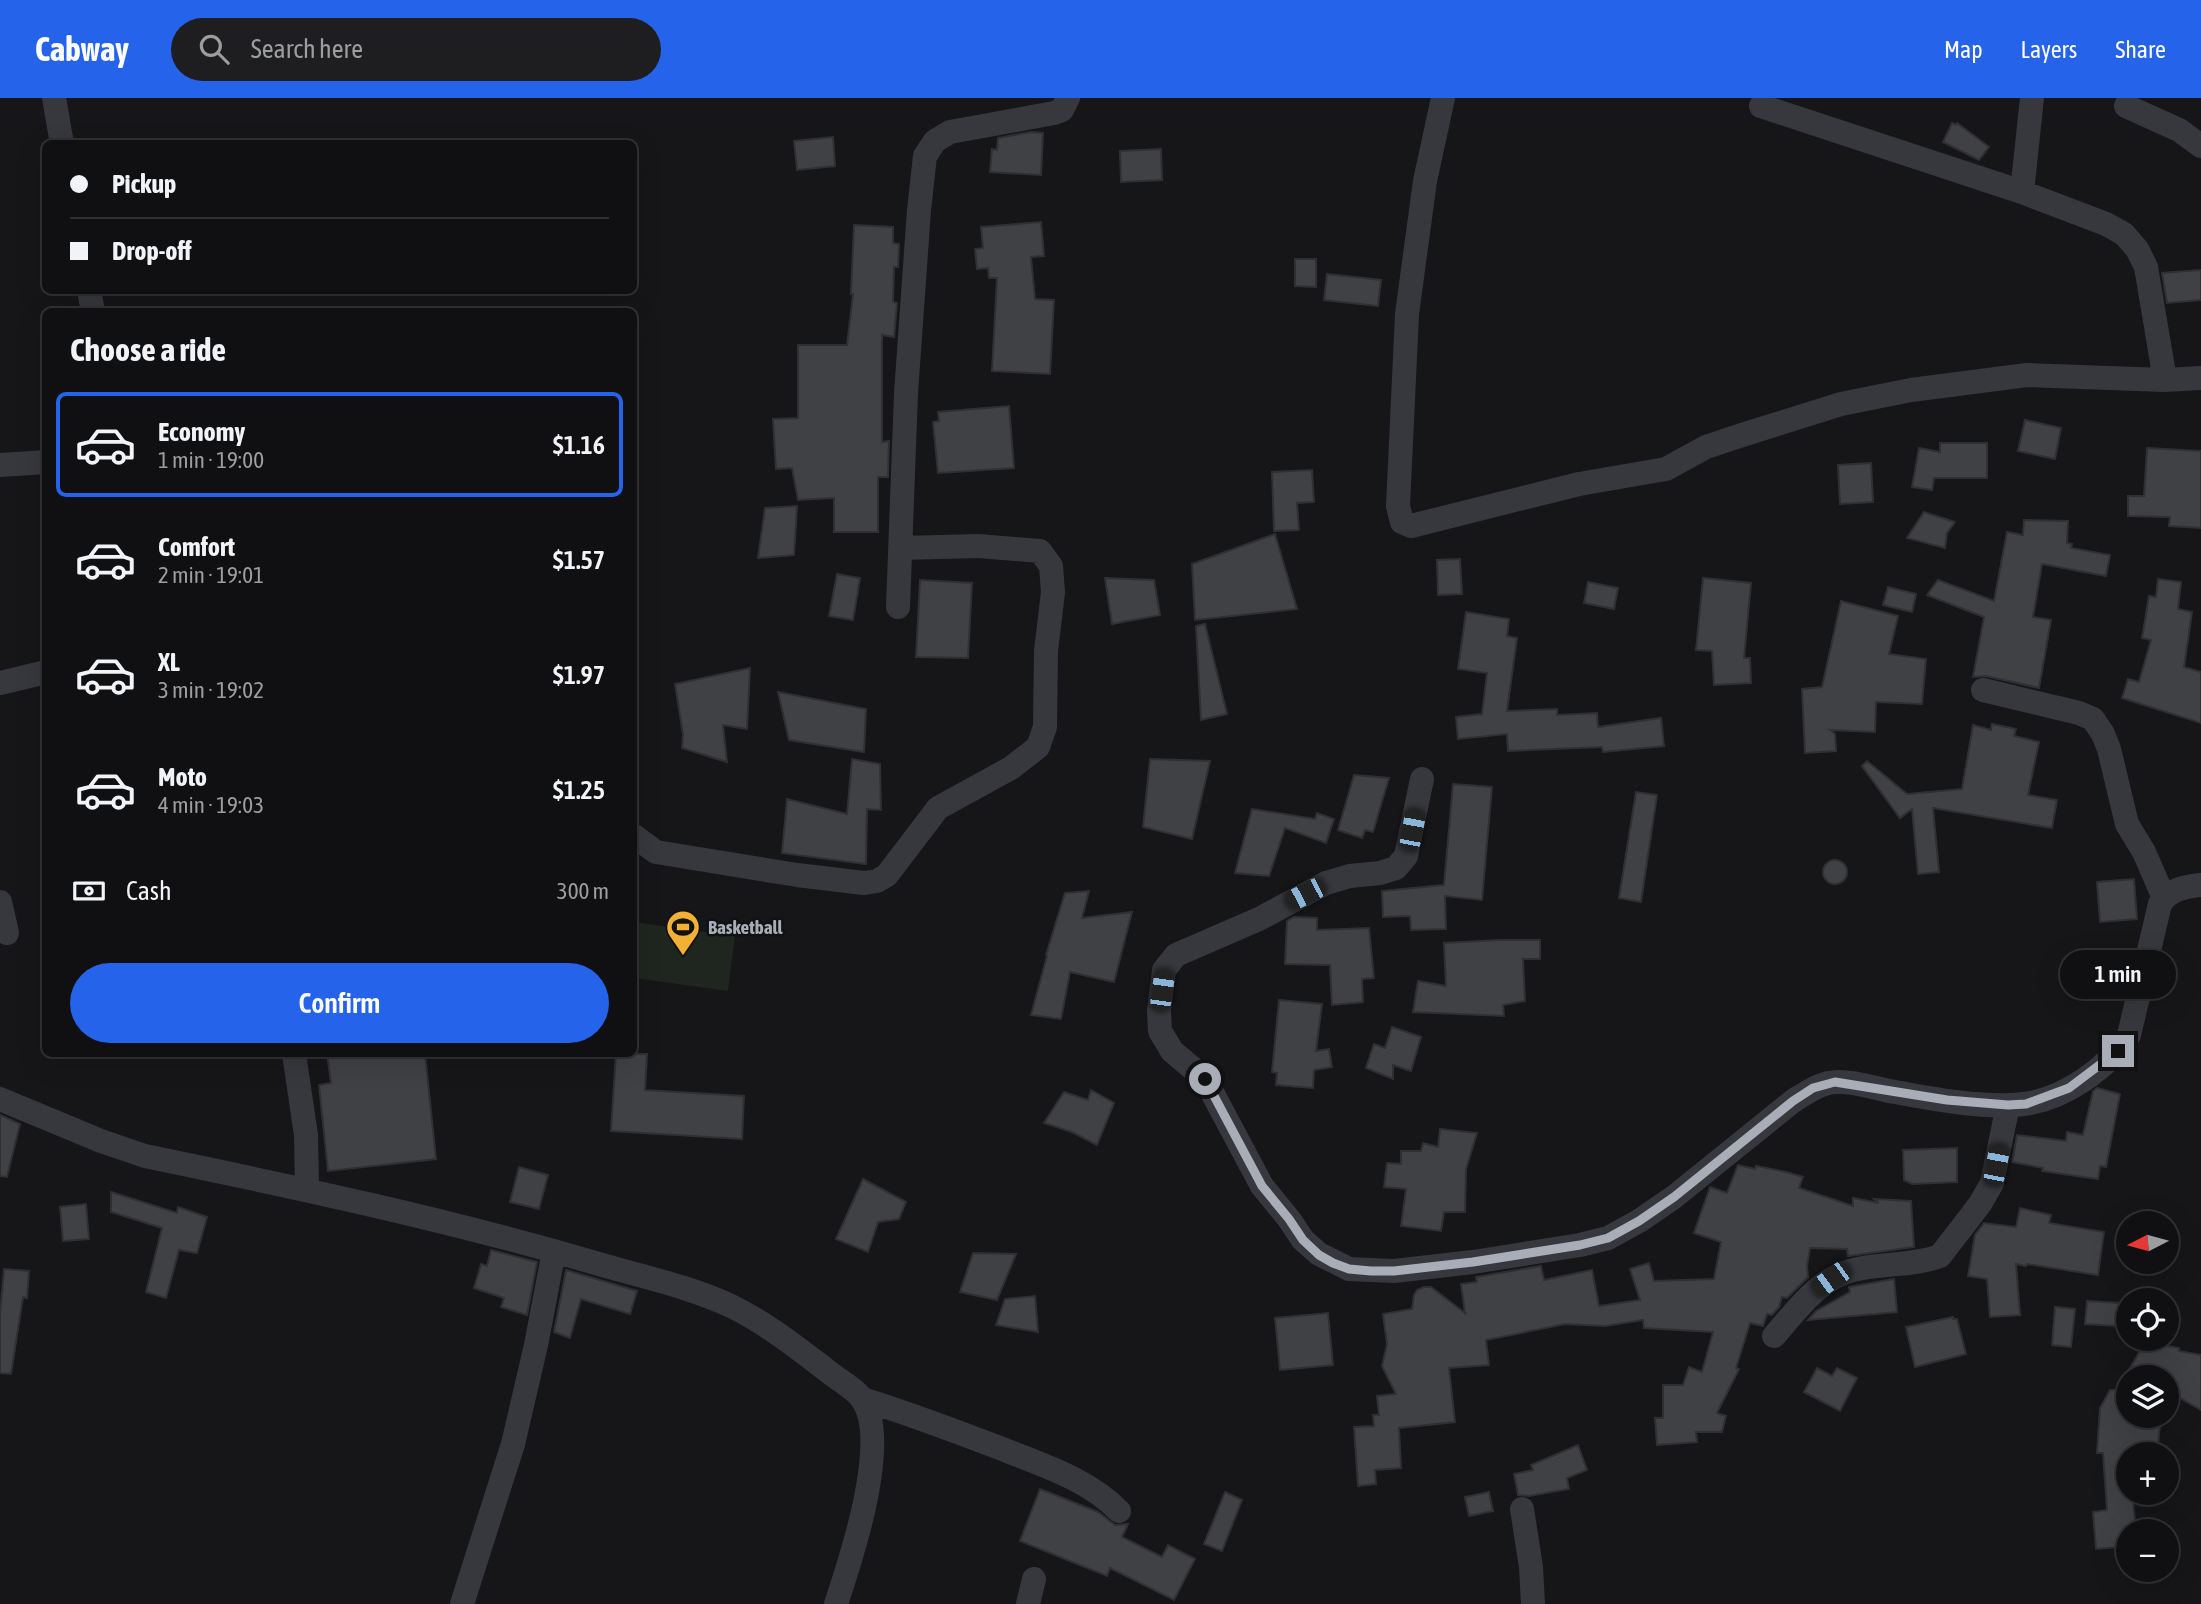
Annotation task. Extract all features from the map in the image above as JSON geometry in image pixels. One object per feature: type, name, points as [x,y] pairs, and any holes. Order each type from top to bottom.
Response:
[{"type":"street","points":[[54,98],[61,140]]},
{"type":"street","points":[[898,607],[906,393],[925,156],[936,141],[950,132],[1054,113],[1062,110],[1068,98]]},
{"type":"street","points":[[1443,98],[1425,181],[1407,314],[1398,506],[1402,522],[1410,526],[1579,484],[1666,469],[1706,447],[1840,404],[1950,384],[2027,375],[2165,380],[2201,378]]},
{"type":"street","points":[[2022,192],[2032,98]]},
{"type":"street","points":[[1761,106],[2022,192],[2106,224],[2124,234],[2137,249],[2146,267],[2165,380]]},
{"type":"street","points":[[2126,106],[2179,130],[2201,146]]},
{"type":"street","points":[[0,465],[42,462]]},
{"type":"street","points":[[637,838],[656,852],[797,875],[864,883],[877,881],[887,875],[938,808],[1011,768],[1038,747],[1045,727],[1046,651],[1053,592],[1051,566],[1047,558],[1040,551],[1012,548],[901,548]]},
{"type":"street","points":[[0,683],[42,673]]},
{"type":"street","points":[[1983,690],[2079,713],[2093,719],[2109,749],[2127,824],[2144,852],[2164,898]]},
{"type":"street","points":[[1422,779],[1406,856],[1396,868],[1326,883],[1259,919],[1177,955],[1164,970],[1159,1010],[1160,1031],[1172,1051],[1205,1079],[1262,1186],[1303,1240],[1319,1255],[1349,1269],[1394,1271],[1473,1262],[1608,1238],[1674,1197],[1793,1101],[1813,1088],[1835,1082],[1947,1100],[2008,1105],[2041,1100],[2069,1088],[2118,1051],[2129,1035],[2160,904],[2177,889],[2201,885]]},
{"type":"street","points":[[0,902],[7,933]]},
{"type":"street","points":[[294,1057],[306,1135],[307,1190]]},
{"type":"street","points":[[0,1099],[101,1141],[145,1156],[457,1225],[712,1298],[782,1336],[862,1399],[933,1422],[1083,1483],[1119,1511]]},
{"type":"street","points":[[1774,1336],[1812,1293],[1831,1279],[1853,1270],[1940,1256],[1967,1222],[1992,1183],[2008,1105]]},
{"type":"street","points":[[462,1604],[513,1444],[554,1251]]},
{"type":"street","points":[[836,1604],[855,1547],[869,1480],[869,1415],[862,1399]]},
{"type":"street","points":[[1522,1509],[1531,1567],[1533,1604]]},
{"type":"street","points":[[1028,1604],[1034,1579]]},
{"type":"shaded area","name":"Basketball","points":[[637,922],[735,936],[728,991],[637,978]]},
{"type":"building","points":[[1952,123],[1957,123],[1989,147],[1979,160],[1943,142]]},
{"type":"building","points":[[1031,132],[1043,133],[1041,175],[990,172],[992,149],[997,150],[998,138]]},
{"type":"building","points":[[833,137],[835,166],[797,170],[794,141]]},
{"type":"building","points":[[1161,149],[1162,180],[1121,182],[1120,151]]},
{"type":"building","points":[[1041,222],[1044,256],[1031,257],[1035,299],[1054,300],[1050,374],[992,371],[997,278],[989,278],[988,268],[977,269],[975,249],[983,248],[981,227]]},
{"type":"building","points":[[854,225],[893,227],[893,243],[899,244],[898,267],[894,267],[893,302],[897,303],[894,337],[882,335],[882,442],[889,441],[888,477],[878,477],[878,532],[834,532],[834,498],[798,500],[792,468],[776,469],[773,419],[798,418],[798,345],[847,345],[853,294]]},
{"type":"building","points":[[1295,259],[1316,259],[1316,287],[1295,286]]},
{"type":"building","points":[[2201,270],[2201,300],[2167,303],[2162,273]]},
{"type":"building","points":[[1327,274],[1381,280],[1378,306],[1324,300]]},
{"type":"building","points":[[1009,406],[1014,468],[938,473],[933,422],[939,421],[938,412]]},
{"type":"building","points":[[2025,420],[2061,428],[2055,459],[2018,451]]},
{"type":"building","points":[[1940,443],[1987,443],[1987,478],[1934,478],[1932,490],[1912,487],[1919,448],[1940,452]]},
{"type":"building","points":[[2147,448],[2201,451],[2201,528],[2169,526],[2170,517],[2128,516],[2128,496],[2144,496]]},
{"type":"building","points":[[1871,463],[1873,502],[1840,504],[1838,465]]},
{"type":"building","points":[[1312,470],[1314,502],[1297,503],[1299,530],[1274,531],[1272,472]]},
{"type":"building","points":[[797,506],[794,555],[758,558],[765,508]]},
{"type":"building","points":[[1924,512],[1955,522],[1947,533],[1945,548],[1907,538]]},
{"type":"building","points":[[2024,520],[2068,521],[2067,543],[2072,544],[2071,548],[2110,555],[2106,576],[2042,564],[2033,617],[2051,620],[2039,688],[1986,676],[1973,677],[1984,617],[1927,595],[1938,580],[1994,601],[2007,532],[2023,535]]},
{"type":"building","points":[[1275,534],[1297,609],[1195,620],[1192,564]]},
{"type":"building","points":[[1460,559],[1462,594],[1438,595],[1437,560]]},
{"type":"building","points":[[837,574],[860,578],[853,620],[829,616]]},
{"type":"building","points":[[1105,578],[1154,580],[1160,615],[1112,624]]},
{"type":"building","points":[[1703,578],[1751,583],[1744,658],[1750,658],[1751,683],[1714,685],[1712,651],[1696,650]]},
{"type":"building","points":[[2158,579],[2181,582],[2178,609],[2192,612],[2184,667],[2201,672],[2201,723],[2122,698],[2128,679],[2139,682],[2151,640],[2142,638],[2149,596],[2156,597]]},
{"type":"building","points":[[920,580],[972,583],[968,658],[916,657]]},
{"type":"building","points":[[1588,582],[1618,588],[1614,609],[1584,603]]},
{"type":"building","points":[[1888,587],[1916,594],[1912,612],[1883,605]]},
{"type":"building","points":[[1841,601],[1898,616],[1889,654],[1926,659],[1922,704],[1876,702],[1875,732],[1830,730],[1835,734],[1836,751],[1805,753],[1802,689],[1822,687]]},
{"type":"building","points":[[1466,612],[1509,619],[1507,636],[1517,638],[1507,711],[1557,709],[1557,715],[1597,713],[1598,727],[1661,718],[1664,746],[1603,752],[1602,747],[1508,751],[1507,734],[1458,739],[1456,717],[1482,714],[1487,673],[1458,669]]},
{"type":"building","points":[[1205,624],[1227,714],[1201,720],[1196,626]]},
{"type":"building","points":[[750,668],[747,729],[723,725],[727,762],[682,748],[683,734],[675,684]]},
{"type":"building","points":[[778,692],[866,709],[864,752],[789,740]]},
{"type":"building","points":[[1992,724],[2016,729],[2014,736],[2039,742],[2028,795],[2057,800],[2052,828],[1933,808],[1939,872],[1918,874],[1912,809],[1900,818],[1862,766],[1867,761],[1907,794],[1962,789],[1973,725],[1991,730]]},
{"type":"building","points":[[852,759],[880,764],[881,810],[867,809],[866,864],[782,853],[787,799],[847,814]]},
{"type":"building","points":[[1150,759],[1210,761],[1192,839],[1143,827]]},
{"type":"building","points":[[1354,775],[1389,778],[1373,832],[1365,830],[1362,838],[1338,830]]},
{"type":"building","points":[[1453,784],[1492,787],[1482,900],[1445,896],[1446,929],[1411,930],[1410,916],[1383,917],[1382,891],[1444,885]]},
{"type":"building","points":[[1636,792],[1657,795],[1641,902],[1619,898]]},
{"type":"building","points":[[1252,809],[1315,819],[1317,813],[1334,819],[1326,843],[1285,828],[1269,876],[1235,873]]},
{"type":"building","points":[[1835,860],[1843,864],[1847,872],[1843,880],[1835,884],[1827,880],[1823,872],[1827,864]]},
{"type":"building","points":[[2134,879],[2137,919],[2100,922],[2097,882]]},
{"type":"building","points":[[1089,891],[1082,918],[1132,912],[1114,982],[1070,972],[1061,1019],[1031,1015],[1065,893]]},
{"type":"building","points":[[1294,917],[1317,918],[1317,930],[1369,928],[1374,978],[1362,979],[1363,1002],[1332,1005],[1330,965],[1285,964],[1287,921]]},
{"type":"building","points":[[1540,940],[1540,959],[1523,959],[1525,1001],[1503,1005],[1504,1016],[1413,1012],[1418,981],[1446,986],[1444,943]]},
{"type":"building","points":[[1279,1000],[1322,1004],[1316,1051],[1329,1049],[1332,1067],[1314,1070],[1313,1088],[1276,1085],[1277,1073],[1272,1072]]},
{"type":"building","points":[[1392,1027],[1421,1037],[1411,1071],[1393,1065],[1393,1079],[1366,1068],[1374,1044],[1385,1048]]},
{"type":"building","points":[[647,1054],[645,1090],[744,1096],[742,1139],[611,1131],[616,1057]]},
{"type":"building","points":[[327,1057],[425,1057],[436,1159],[328,1171],[319,1085],[331,1083]]},
{"type":"building","points":[[2097,1088],[2120,1094],[2106,1167],[2100,1166],[2098,1179],[2042,1171],[2043,1168],[2012,1162],[2017,1135],[2066,1141],[2067,1132],[2083,1135],[2093,1091]]},
{"type":"building","points":[[1091,1090],[1114,1103],[1097,1145],[1072,1132],[1044,1123],[1064,1092],[1088,1100]]},
{"type":"building","points":[[0,1115],[20,1124],[7,1177],[0,1176]]},
{"type":"building","points":[[1440,1129],[1477,1133],[1466,1169],[1465,1212],[1444,1212],[1441,1231],[1401,1226],[1406,1189],[1384,1187],[1387,1163],[1401,1164],[1401,1151],[1421,1151],[1423,1143],[1438,1147]]},
{"type":"building","points":[[1957,1148],[1957,1182],[1912,1184],[1904,1180],[1903,1150]]},
{"type":"building","points":[[1738,1165],[1755,1169],[1756,1166],[1803,1177],[1799,1188],[1853,1206],[1853,1198],[1879,1203],[1874,1199],[1911,1201],[1914,1247],[1848,1256],[1847,1249],[1810,1248],[1808,1277],[1787,1298],[1782,1297],[1779,1307],[1772,1315],[1767,1314],[1763,1326],[1750,1323],[1736,1368],[1739,1369],[1717,1413],[1726,1416],[1722,1432],[1696,1432],[1697,1442],[1657,1445],[1655,1418],[1663,1418],[1663,1385],[1683,1385],[1689,1367],[1702,1372],[1713,1332],[1644,1328],[1643,1320],[1605,1326],[1565,1324],[1486,1340],[1489,1365],[1449,1368],[1455,1422],[1399,1428],[1401,1468],[1375,1470],[1376,1484],[1358,1486],[1354,1427],[1374,1426],[1373,1415],[1379,1415],[1377,1396],[1396,1394],[1382,1366],[1387,1344],[1383,1314],[1412,1309],[1414,1295],[1424,1287],[1431,1287],[1465,1313],[1461,1284],[1477,1282],[1476,1277],[1541,1266],[1544,1280],[1592,1270],[1599,1306],[1640,1300],[1630,1269],[1649,1263],[1654,1281],[1714,1279],[1721,1242],[1694,1233],[1710,1187],[1727,1193]]},
{"type":"building","points":[[519,1167],[548,1175],[539,1209],[510,1202]]},
{"type":"building","points":[[863,1179],[906,1202],[899,1219],[878,1222],[868,1252],[836,1239]]},
{"type":"building","points":[[111,1192],[177,1213],[178,1207],[207,1217],[197,1253],[179,1250],[166,1298],[146,1292],[162,1228],[111,1212]]},
{"type":"building","points":[[86,1204],[89,1239],[63,1241],[60,1207]]},
{"type":"building","points":[[2020,1208],[2051,1215],[2049,1223],[2104,1232],[2098,1275],[2016,1264],[2020,1315],[1990,1317],[1987,1279],[1968,1276],[1975,1235],[1984,1223],[2016,1227]]},
{"type":"building","points":[[491,1250],[537,1262],[527,1315],[501,1307],[504,1298],[474,1288],[481,1264],[487,1266]]},
{"type":"building","points":[[973,1253],[1016,1254],[997,1300],[960,1292]]},
{"type":"building","points":[[4,1269],[29,1271],[27,1298],[23,1297],[11,1374],[0,1373],[0,1315]]},
{"type":"building","points":[[566,1270],[637,1291],[630,1314],[581,1299],[570,1338],[554,1332]]},
{"type":"building","points":[[1894,1279],[1897,1312],[1808,1320],[1816,1311],[1850,1292],[1849,1287]]},
{"type":"building","points":[[1035,1296],[1038,1332],[996,1325],[1005,1299]]},
{"type":"building","points":[[2087,1301],[2116,1303],[2116,1326],[2085,1324]]},
{"type":"building","points":[[2055,1307],[2075,1309],[2071,1347],[2052,1345]]},
{"type":"building","points":[[1328,1313],[1333,1365],[1280,1370],[1275,1318]]},
{"type":"building","points":[[1953,1317],[1957,1319],[1966,1354],[1915,1367],[1906,1327]]},
{"type":"building","points":[[2140,1351],[2179,1351],[2201,1355],[2201,1410],[2179,1397],[2179,1365],[2132,1365]]},
{"type":"building","points":[[1817,1368],[1832,1376],[1837,1368],[1857,1378],[1840,1411],[1804,1392]]},
{"type":"building","points":[[2110,1390],[2116,1390],[2116,1428],[2160,1428],[2158,1442],[2116,1442],[2116,1505],[2133,1505],[2135,1519],[2116,1519],[2116,1547],[2096,1549],[2093,1512],[2107,1510],[2103,1453],[2097,1453],[2100,1408]]},
{"type":"building","points":[[1578,1445],[1587,1470],[1567,1478],[1569,1489],[1529,1496],[1518,1495],[1514,1474],[1533,1470],[1531,1465]]},
{"type":"building","points":[[1040,1489],[1098,1512],[1115,1525],[1128,1524],[1122,1537],[1162,1557],[1168,1545],[1195,1559],[1174,1600],[1110,1568],[1107,1576],[1020,1541]]},
{"type":"building","points":[[1225,1492],[1242,1500],[1222,1551],[1204,1544]]},
{"type":"building","points":[[1489,1492],[1493,1511],[1469,1516],[1465,1497]]},
{"type":"place","name":"Basketball","points":[[683,957]]},
{"type":"route","points":[[1205,1079],[1262,1186],[1303,1240],[1319,1255],[1349,1269],[1394,1271],[1473,1262],[1608,1238],[1674,1197],[1793,1101],[1813,1088],[1835,1082],[1947,1100],[2026,1104],[2069,1088],[2118,1051]]}]
